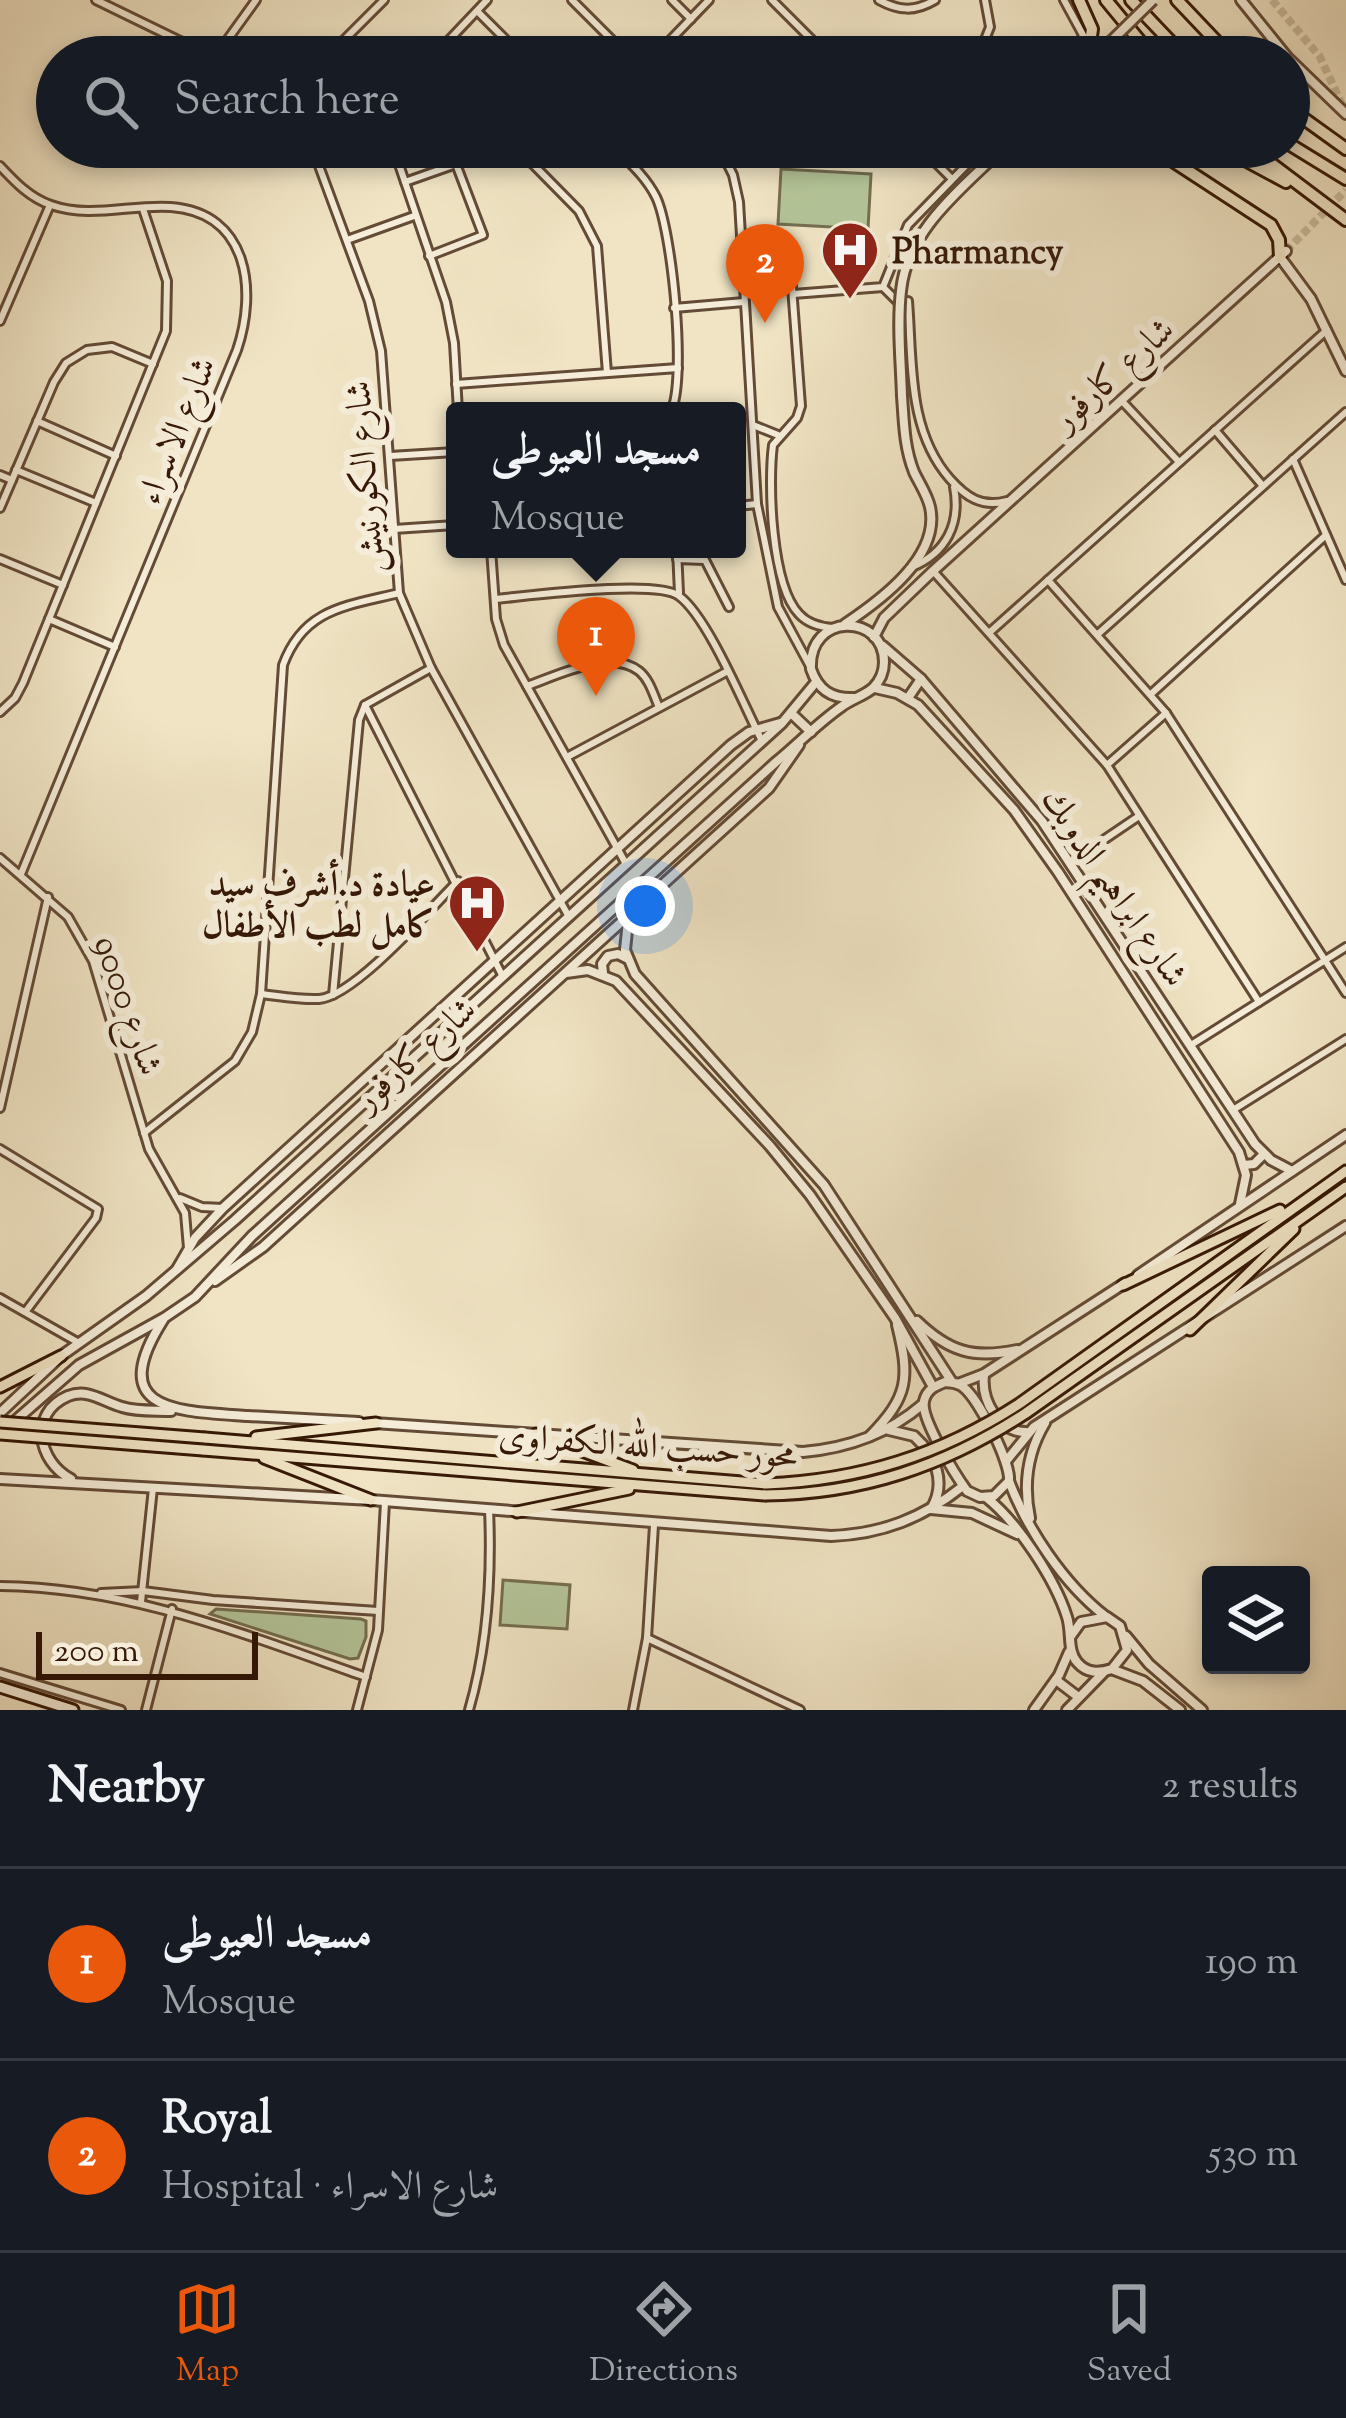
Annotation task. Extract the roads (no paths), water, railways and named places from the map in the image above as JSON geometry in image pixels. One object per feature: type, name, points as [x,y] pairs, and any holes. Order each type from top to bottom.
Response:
[{"type":"highway","points":[[1079,0],[1092,36]]},
{"type":"highway","points":[[1106,0],[1136,36]]},
{"type":"highway","points":[[1131,0],[1165,36]]},
{"type":"highway","points":[[1177,0],[1211,36]]},
{"type":"highway","points":[[1310,123],[1346,148]]},
{"type":"highway","points":[[1310,157],[1346,179]]},
{"type":"highway","points":[[1184,168],[1271,225],[1283,254]]},
{"type":"highway","points":[[1255,168],[1296,185]]},
{"type":"highway","points":[[1275,168],[1346,220]]},
{"type":"main road","name":"محور حسب الله الكفراوى","points":[[0,1423],[204,1444],[253,1454],[766,1489],[844,1490],[898,1476],[977,1443],[1346,1171]]},
{"type":"main road","name":"محور حسب الله الكفراوى","points":[[1022,1408],[1346,1187]]},
{"type":"main road","points":[[1123,1286],[1306,1197]]},
{"type":"main road","points":[[1190,1330],[1314,1209]]},
{"type":"main road","points":[[0,1387],[61,1356]]},
{"type":"main road","points":[[238,1439],[376,1423]]},
{"type":"main road","name":"محور حسب الله الكفراوى","points":[[0,1434],[204,1444],[238,1439],[644,1480]]},
{"type":"main road","points":[[536,1434],[644,1480]]},
{"type":"main road","points":[[253,1454],[371,1501]]},
{"type":"main road","points":[[517,1512],[644,1480]]},
{"type":"main road","points":[[0,1687],[48,1707],[73,1710]]},
{"type":"main road","points":[[30,1696],[30,1710]]},
{"type":"street","points":[[96,0],[171,36]]},
{"type":"street","points":[[229,36],[256,0]]},
{"type":"street","points":[[348,36],[384,0]]},
{"type":"street","points":[[453,36],[487,0]]},
{"type":"street","points":[[572,0],[608,36]]},
{"type":"street","points":[[672,0],[691,19]]},
{"type":"street","points":[[674,36],[710,0]]},
{"type":"street","points":[[772,0],[809,36]]},
{"type":"street","points":[[879,0],[908,9],[934,0]]},
{"type":"street","points":[[986,0],[987,36]]},
{"type":"street","points":[[1064,0],[1083,36]]},
{"type":"street","points":[[1114,36],[1153,0]]},
{"type":"street","points":[[1241,0],[1270,36]]},
{"type":"street","points":[[477,10],[503,36]]},
{"type":"street","points":[[1310,79],[1346,114]]},
{"type":"street","points":[[0,166],[30,195],[50,205],[0,321]]},
{"type":"street","name":"شارع الكورنيش","points":[[320,168],[369,301],[381,350],[399,593],[430,668],[569,916]]},
{"type":"street","points":[[400,168],[446,302],[457,402]]},
{"type":"street","points":[[404,182],[445,168]]},
{"type":"street","points":[[429,256],[483,236],[460,168]]},
{"type":"street","points":[[537,168],[571,201],[592,234],[599,259],[607,373]]},
{"type":"street","points":[[634,168],[658,202],[668,233],[679,386],[674,402]]},
{"type":"street","points":[[728,168],[737,190],[743,258],[757,504],[778,607],[816,682],[833,696],[854,698],[873,688],[883,671],[877,640],[860,627],[803,618],[786,586],[773,516],[772,451],[778,435],[801,410],[790,274],[782,261],[767,256],[743,258]]},
{"type":"street","points":[[942,168],[952,178]]},
{"type":"street","points":[[884,287],[908,225],[962,168]]},
{"type":"street","points":[[811,668],[812,649],[824,632],[870,605],[928,542],[932,519],[909,457],[900,305],[907,261],[929,223],[983,168]]},
{"type":"street","name":"شارع الاسراء","points":[[22,874],[237,350],[248,312],[242,257],[220,227],[178,207],[75,211],[50,205]]},
{"type":"street","points":[[0,712],[15,698],[166,331],[169,298],[143,209]]},
{"type":"street","points":[[347,240],[414,216]]},
{"type":"street","points":[[1283,254],[1311,298],[1346,371]]},
{"type":"street","name":"شارع كارفور","points":[[877,640],[884,618],[933,571],[1283,254]]},
{"type":"street","points":[[793,294],[884,287]]},
{"type":"street","points":[[884,287],[893,299],[909,302],[920,430],[932,456],[973,500],[998,504],[1010,500]]},
{"type":"street","points":[[674,308],[744,302]]},
{"type":"street","points":[[989,632],[1327,329]]},
{"type":"street","points":[[0,508],[59,373],[76,355],[112,347],[153,364]]},
{"type":"street","points":[[456,384],[678,368]]},
{"type":"street","points":[[1121,400],[1179,462]]},
{"type":"street","points":[[1098,634],[1346,412]]},
{"type":"street","points":[[37,422],[116,456]]},
{"type":"street","points":[[753,425],[778,435]]},
{"type":"street","points":[[1215,430],[1262,486]]},
{"type":"street","points":[[390,456],[446,453]]},
{"type":"street","points":[[1293,459],[1346,580]]},
{"type":"street","points":[[16,470],[96,503]]},
{"type":"street","points":[[0,475],[12,480]]},
{"type":"street","points":[[908,568],[931,559],[948,539],[956,514],[954,484]]},
{"type":"street","points":[[746,505],[757,504]]},
{"type":"street","points":[[394,529],[446,526]]},
{"type":"street","points":[[1151,694],[1326,535]]},
{"type":"street","points":[[492,558],[504,645],[626,864]]},
{"type":"street","points":[[0,559],[63,585]]},
{"type":"street","points":[[679,596],[677,560],[705,560],[729,607]]},
{"type":"street","points":[[933,571],[1107,765],[1259,1002]]},
{"type":"street","points":[[1048,580],[1166,713],[1346,994]]},
{"type":"street","points":[[495,599],[653,587],[679,596],[697,616],[761,741]]},
{"type":"street","points":[[144,1133],[235,1060],[252,1033],[261,994],[283,665],[290,646],[318,616],[399,593]]},
{"type":"street","points":[[870,605],[875,616],[884,618]]},
{"type":"street","points":[[49,619],[115,647]]},
{"type":"street","name":"شارع ابراهيم الدوبك","points":[[877,640],[921,679],[1026,800],[1264,1154],[1292,1171]]},
{"type":"street","points":[[527,686],[585,667],[622,664],[647,679],[658,705]]},
{"type":"street","points":[[333,995],[359,720],[365,705],[430,668]]},
{"type":"street","points":[[567,757],[726,672]]},
{"type":"street","points":[[908,698],[921,679]]},
{"type":"street","name":"شارع كارفور","points":[[0,1413],[61,1356],[176,1272],[782,723],[816,682]]},
{"type":"street","name":"شارع ابراهيم الدوبك","points":[[873,688],[908,698],[998,790],[1178,1054],[1244,1165]]},
{"type":"street","name":"شارع كارفور","points":[[0,1434],[95,1353],[164,1318],[208,1284],[252,1236],[409,1093],[854,698]]},
{"type":"street","points":[[365,705],[503,976]]},
{"type":"street","points":[[791,713],[811,732]]},
{"type":"street","points":[[1107,765],[1166,713]]},
{"type":"street","points":[[176,1272],[188,1248],[223,1208],[617,848],[731,745],[755,729],[782,723]]},
{"type":"street","points":[[208,1284],[250,1257],[681,869],[777,780],[800,742]]},
{"type":"street","points":[[1071,862],[1139,816]]},
{"type":"street","points":[[681,869],[698,832]]},
{"type":"street","name":"شارع 9000","points":[[0,858],[68,917],[93,962],[155,1165],[188,1224],[188,1248]]},
{"type":"street","points":[[261,994],[321,999],[333,995],[380,960],[458,881]]},
{"type":"street","points":[[0,1108],[48,897]]},
{"type":"street","points":[[631,914],[624,940],[635,974],[804,1160],[861,1238],[955,1383],[968,1392],[1007,1460],[1009,1481],[1034,1531],[1079,1592],[1202,1710]]},
{"type":"street","points":[[1191,1046],[1346,947]]},
{"type":"street","points":[[603,974],[602,964],[608,956],[627,959]]},
{"type":"street","points":[[565,973],[588,970],[621,986],[790,1171],[895,1318],[933,1387]]},
{"type":"street","points":[[494,1018],[518,1017]]},
{"type":"street","points":[[1233,1110],[1346,1040]]},
{"type":"street","points":[[410,1062],[412,1073],[426,1078]]},
{"type":"street","points":[[394,1075],[405,1082],[409,1093]]},
{"type":"street","points":[[79,1482],[53,1467],[41,1440],[44,1421],[62,1399],[91,1394],[129,1409],[802,1452],[867,1439],[923,1404],[933,1387],[984,1374],[1346,1136]]},
{"type":"street","points":[[0,1149],[98,1209],[26,1311]]},
{"type":"street","points":[[280,1156],[310,1151]]},
{"type":"street","points":[[1240,1204],[1246,1185],[1244,1165],[1254,1164],[1264,1154]]},
{"type":"street","points":[[320,1174],[354,1164]]},
{"type":"street","points":[[173,1193],[202,1207],[223,1208]]},
{"type":"street","points":[[1007,1460],[1028,1432],[1047,1418],[1346,1226]]},
{"type":"street","points":[[0,1298],[79,1342]]},
{"type":"street","points":[[906,1311],[942,1343],[962,1353],[985,1356],[1024,1349]]},
{"type":"street","points":[[164,1318],[143,1353],[140,1375],[150,1395],[178,1411]]},
{"type":"street","points":[[867,1439],[894,1410],[904,1388],[906,1364],[895,1318]]},
{"type":"street","points":[[984,1374],[985,1395],[1003,1425],[1014,1432],[1028,1432]]},
{"type":"street","points":[[11,1402],[14,1409],[24,1412]]},
{"type":"street","points":[[923,1404],[963,1486],[987,1498],[1007,1516],[1063,1604],[1081,1666],[1139,1679],[1180,1710]]},
{"type":"street","points":[[1034,1531],[1026,1498],[1028,1465],[1047,1418]]},
{"type":"street","points":[[888,1430],[914,1436],[936,1467],[940,1489],[931,1509]]},
{"type":"street","points":[[0,1479],[852,1535],[893,1526],[931,1509],[963,1486]]},
{"type":"street","points":[[987,1498],[1009,1481]]},
{"type":"street","points":[[141,1602],[152,1488]]},
{"type":"street","points":[[357,1710],[374,1652],[385,1502]]},
{"type":"street","points":[[469,1710],[484,1645],[491,1568],[489,1509]]},
{"type":"street","points":[[931,1509],[972,1513],[1023,1538]]},
{"type":"street","points":[[634,1710],[647,1638],[654,1525]]},
{"type":"street","points":[[0,1586],[98,1594],[172,1609],[366,1677]]},
{"type":"street","points":[[98,1594],[143,1591],[378,1611]]},
{"type":"street","points":[[146,1710],[172,1609]]},
{"type":"street","points":[[1034,1710],[1056,1680],[1081,1622],[1106,1617]]},
{"type":"street","points":[[1067,1710],[1077,1696],[1124,1658],[1125,1633]]},
{"type":"street","points":[[647,1638],[800,1710]]},
{"type":"street","points":[[1139,1679],[1149,1664]]},
{"type":"street","points":[[0,1672],[121,1710]]},
{"type":"street","points":[[1056,1680],[1077,1696]]},
{"type":"tunnel","points":[[1272,0],[1302,36]]},
{"type":"tunnel","points":[[1310,45],[1345,111]]},
{"type":"tunnel","points":[[1286,251],[1346,190]]},
{"type":"place","name":"Pharmancy","points":[[850,301]]},
{"type":"place","name":"Royal","points":[[765,323]]},
{"type":"place","name":"مسجد العيوطى","points":[[596,696]]},
{"type":"place","name":"عيادة د.أشرف سيد كامل لطب الأطفال","points":[[477,954]]}]
